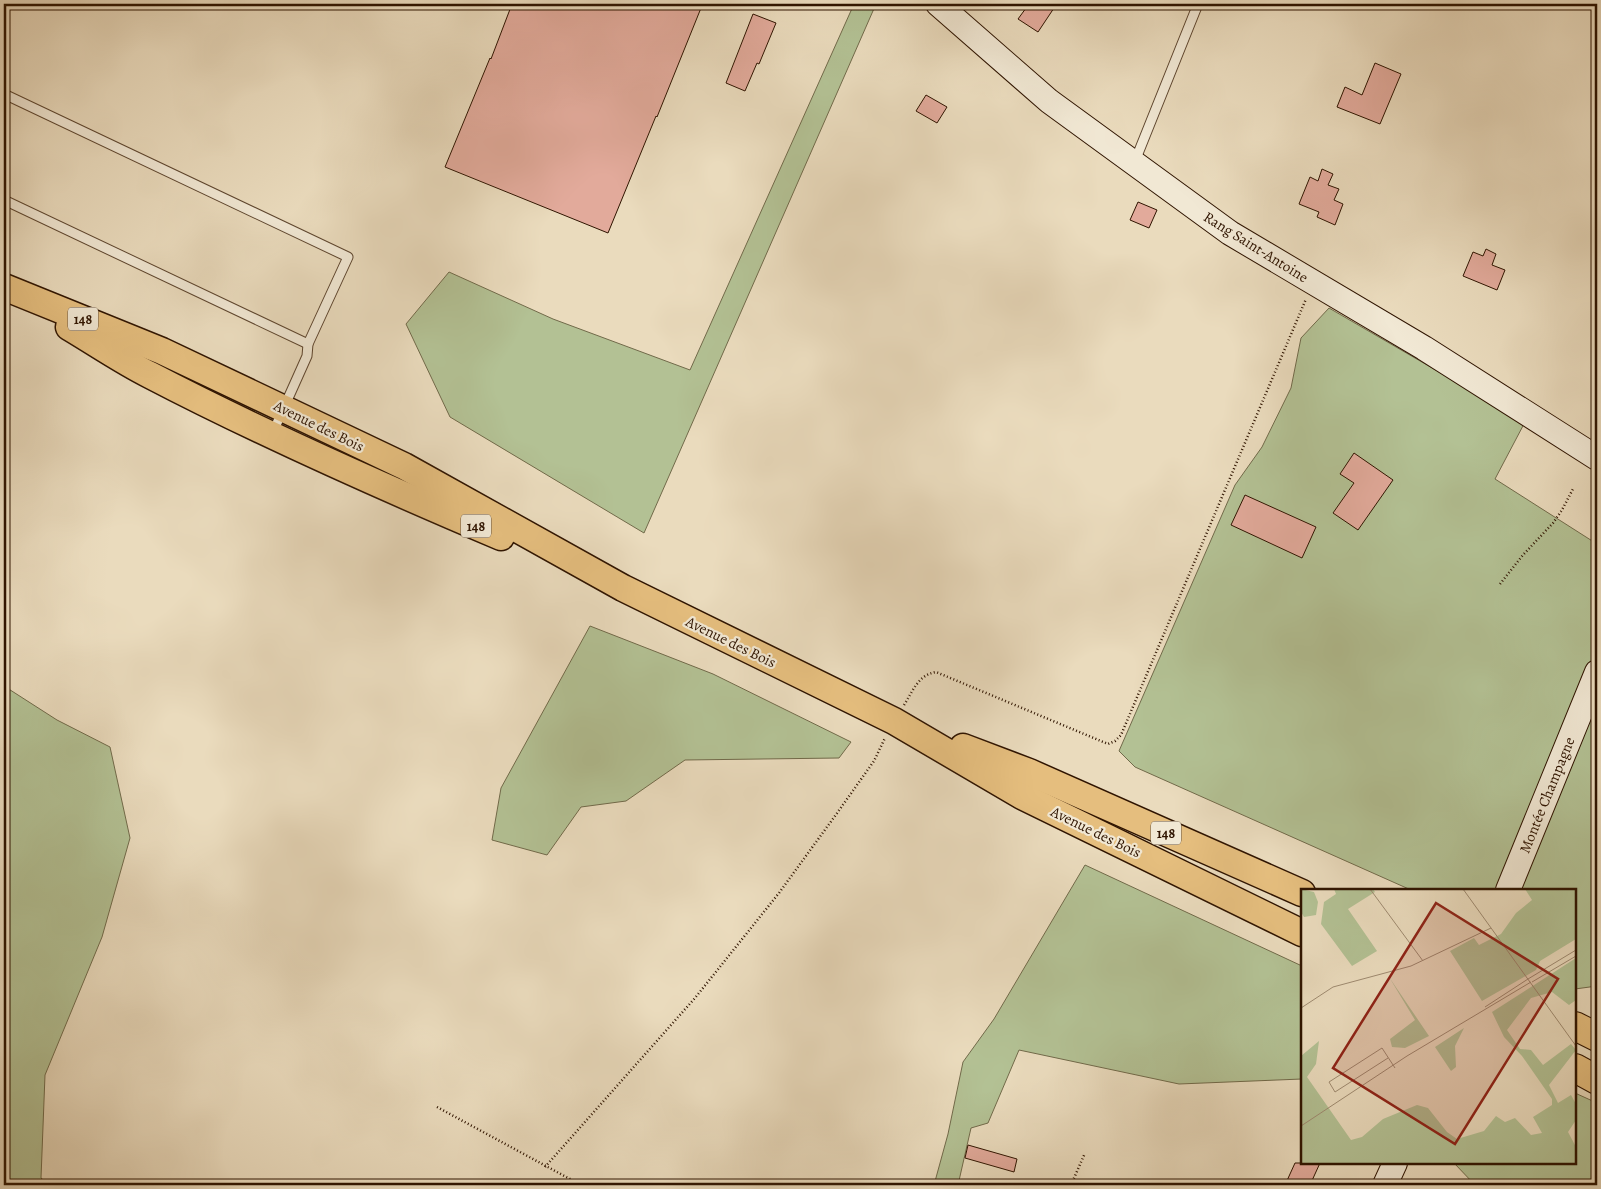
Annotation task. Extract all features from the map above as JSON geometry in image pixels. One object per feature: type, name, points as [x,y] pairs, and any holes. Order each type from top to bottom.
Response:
[{"type":"highway","points":[[1576,1026],[1597,1037]]},
{"type":"highway","points":[[1576,1069],[1597,1080]]},
{"type":"main road","name":"Avenue des Bois","points":[[4,288],[149,375],[272,435],[392,490],[623,588]]},
{"type":"main road","name":"Avenue des Bois","points":[[4,288],[162,351],[404,466],[623,588],[894,721],[1022,796],[1301,933]]},
{"type":"main road","name":"Avenue des Bois","points":[[894,721],[1029,772],[1301,893]]},
{"type":"street","name":"Rang Saint-Antoine","points":[[938,4],[1049,101],[1230,233],[1424,348],[1597,458]]},
{"type":"street","name":"Montée Champagne","points":[[1508,889],[1597,672]]},
{"type":"street","points":[[1385,1185],[1395,1164]]},
{"type":"lane","points":[[1134,163],[1198,4]]},
{"type":"lane","points":[[4,94],[348,257],[308,344],[308,356],[272,435]]},
{"type":"lane","points":[[4,200],[308,344]]},
{"type":"path","points":[[545,1167],[695,998],[779,893],[874,761],[894,721],[920,679],[936,672],[1108,744],[1115,741],[1121,735],[1313,282]]},
{"type":"path","points":[[1500,584],[1523,555],[1553,523],[1562,510],[1572,489]]},
{"type":"path","points":[[436,1107],[581,1185]]},
{"type":"path","points":[[1071,1185],[1085,1153]]},
{"type":"green space","points":[[854,4],[876,4],[644,533],[450,417],[406,324],[449,272],[553,319],[690,370]]},
{"type":"green space","points":[[1329,308],[1525,422],[1495,479],[1597,544],[1597,986],[1576,989],[1576,889],[1409,889],[1135,767],[1119,751],[1235,485],[1262,447],[1291,388],[1301,338]]},
{"type":"green space","points":[[590,626],[713,674],[851,742],[839,758],[685,760],[626,801],[581,807],[547,855],[492,840],[501,788]]},
{"type":"green space","points":[[4,686],[57,720],[110,747],[130,838],[102,937],[45,1075],[41,1178],[49,1185],[4,1185]]},
{"type":"green space","points":[[1085,865],[1301,966],[1301,1079],[1179,1084],[1019,1050],[988,1123],[971,1128],[958,1185],[934,1185],[948,1134],[963,1062],[994,1019]]},
{"type":"green space","points":[[1576,1093],[1597,1103],[1597,1185],[1475,1185],[1455,1164],[1576,1164]]},
{"type":"building","points":[[512,4],[690,4],[701,8],[608,233],[445,167]]},
{"type":"building","points":[[1029,4],[1048,4],[1054,8],[1038,32],[1018,19]]},
{"type":"building","points":[[753,14],[776,23],[759,64],[757,63],[745,91],[726,83]]},
{"type":"building","points":[[1375,63],[1401,74],[1380,124],[1337,107],[1345,87],[1362,95]]},
{"type":"building","points":[[926,95],[947,107],[937,123],[916,111]]},
{"type":"building","points":[[1322,169],[1333,174],[1328,185],[1339,189],[1334,200],[1343,204],[1335,225],[1317,217],[1319,212],[1299,204],[1310,177],[1318,181]]},
{"type":"building","points":[[1138,202],[1157,210],[1149,228],[1130,220]]},
{"type":"building","points":[[1486,249],[1496,254],[1492,265],[1505,270],[1497,290],[1463,276],[1473,252],[1483,256]]},
{"type":"building","points":[[1354,453],[1393,480],[1358,530],[1333,513],[1354,483],[1340,474]]},
{"type":"building","points":[[1245,495],[1316,527],[1302,558],[1231,525]]},
{"type":"building","points":[[968,1145],[1017,1159],[1014,1172],[965,1158]]},
{"type":"building","points":[[1295,1163],[1320,1164],[1310,1185],[1285,1185]]}]
